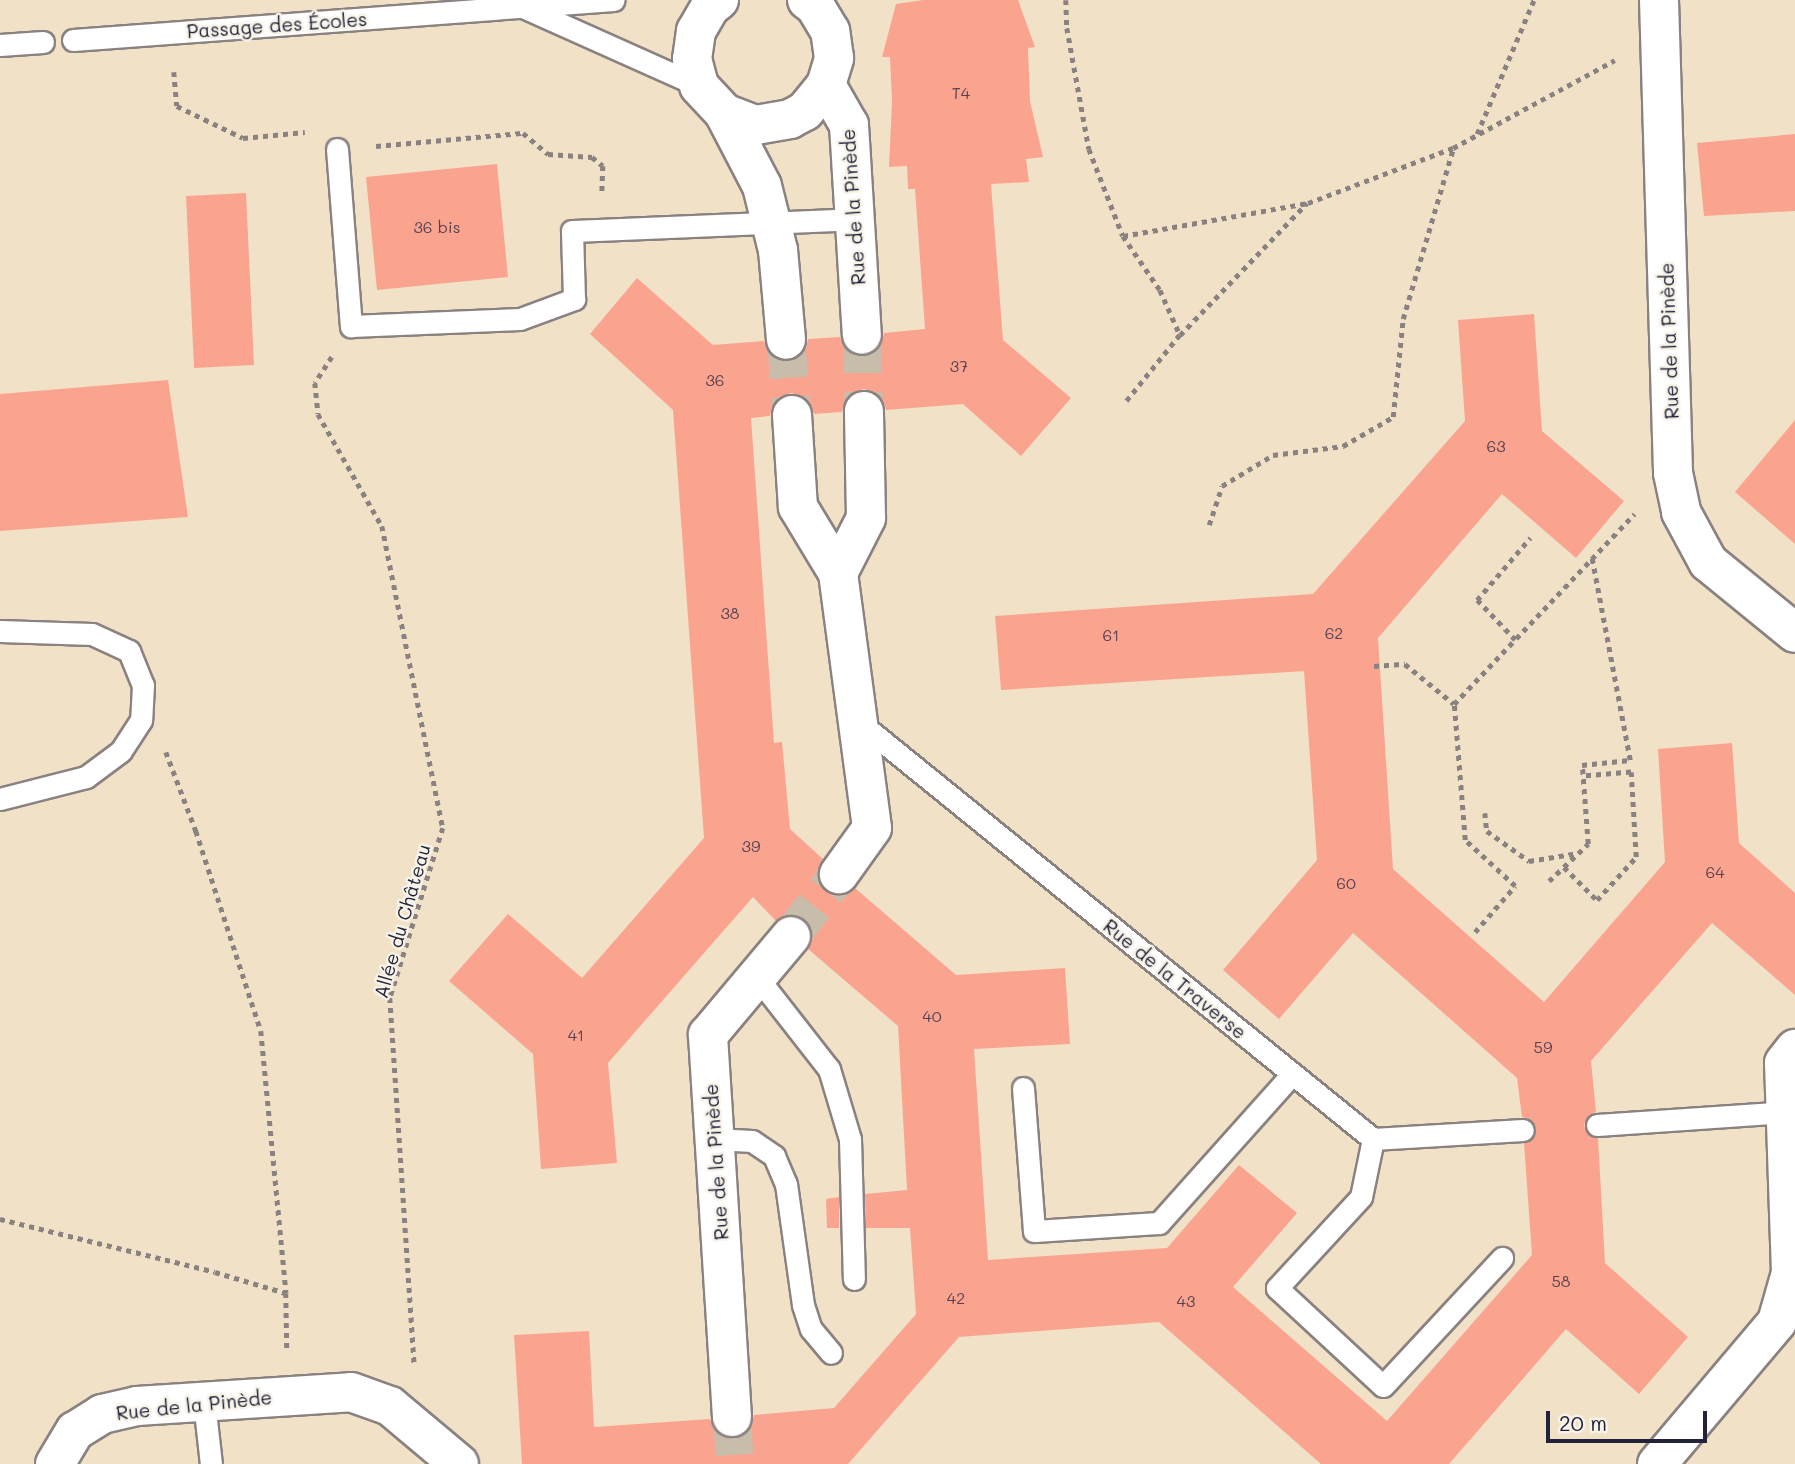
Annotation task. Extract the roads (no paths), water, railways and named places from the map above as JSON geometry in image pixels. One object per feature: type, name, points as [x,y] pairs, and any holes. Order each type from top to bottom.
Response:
[{"type":"street","points":[[719,0],[710,7],[696,32],[692,59],[762,186],[778,250],[786,340]]},
{"type":"street","name":"Rue de la Pinède","points":[[1659,0],[1673,473],[1681,512],[1708,562],[1795,633]]},
{"type":"street","points":[[712,99],[756,125],[782,121],[805,111],[826,85],[834,58],[830,31],[812,2]]},
{"type":"street","name":"Rue de la Pinède","points":[[826,85],[849,125],[862,335]]},
{"type":"street","points":[[838,573],[866,517],[864,411]]},
{"type":"street","points":[[792,415],[798,507],[838,573],[872,828],[839,874]]},
{"type":"street","name":"Rue de la Pinède","points":[[732,1417],[708,1035],[791,936]]},
{"type":"street","points":[[1657,1464],[1777,1322],[1791,1273],[1784,1063],[1795,1049]]},
{"type":"street","name":"Rue de la Pinède","points":[[55,1464],[75,1432],[102,1414],[137,1406],[351,1392],[390,1406],[459,1464]]},
{"type":"lane","name":"Passage des Écoles","points":[[74,40],[614,0]]},
{"type":"lane","name":"Passage des Écoles","points":[[523,8],[712,99]]},
{"type":"lane","points":[[0,45],[43,42]]},
{"type":"lane","points":[[337,149],[351,326],[520,318],[574,299],[572,231],[855,219]]},
{"type":"lane","points":[[0,631],[92,634],[129,652],[143,685],[141,720],[121,751],[86,777],[0,799]]},
{"type":"lane","name":"Rue de la Traverse","points":[[860,723],[1373,1139]]},
{"type":"lane","points":[[757,976],[829,1069],[850,1139],[854,1279]]},
{"type":"lane","points":[[1023,1088],[1034,1231],[1159,1223],[1293,1074]]},
{"type":"lane","points":[[1597,1125],[1786,1112]]},
{"type":"lane","points":[[1502,1258],[1383,1386],[1277,1288],[1361,1197],[1373,1139],[1523,1130]]},
{"type":"lane","points":[[715,1139],[752,1141],[774,1156],[786,1184],[803,1305],[811,1329],[831,1353]]},
{"type":"lane","points":[[204,1402],[211,1464]]},
{"type":"tunnel","points":[[862,335],[864,411]]},
{"type":"tunnel","points":[[786,340],[792,415]]},
{"type":"tunnel","points":[[791,936],[839,874]]},
{"type":"tunnel","points":[[732,1417],[735,1464]]}]
